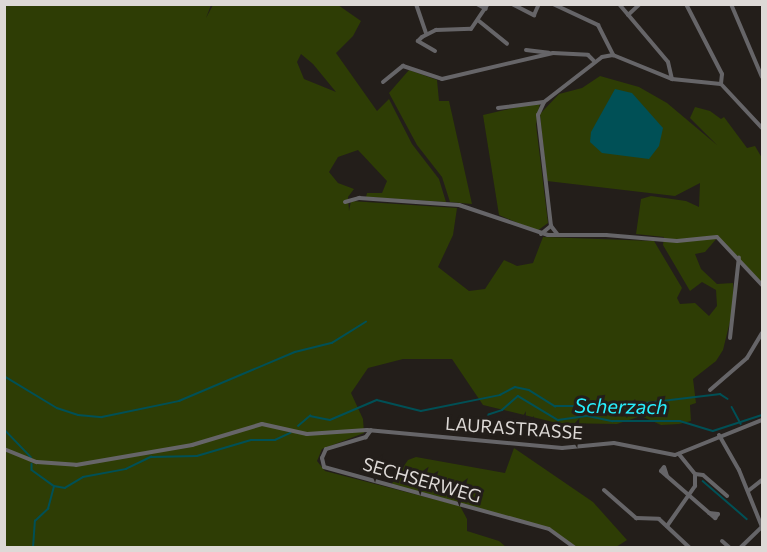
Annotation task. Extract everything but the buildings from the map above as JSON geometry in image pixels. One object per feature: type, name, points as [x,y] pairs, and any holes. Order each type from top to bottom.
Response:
[{"type":"street","points":[[416,4],[426,33]]},
{"type":"street","points":[[435,51],[418,41],[426,33],[462,32],[479,21],[487,7],[477,4]]},
{"type":"street","points":[[512,4],[534,15],[539,4]]},
{"type":"street","points":[[553,4],[598,25],[613,55]]},
{"type":"street","points":[[619,4],[668,62],[672,79]]},
{"type":"street","points":[[628,15],[640,4]]},
{"type":"street","points":[[686,4],[722,74],[722,84]]},
{"type":"street","points":[[731,4],[762,77]]},
{"type":"street","points":[[479,21],[507,44]]},
{"type":"street","points":[[526,50],[588,55],[594,61]]},
{"type":"street","points":[[383,82],[404,66],[442,79],[553,53]]},
{"type":"street","points":[[498,108],[544,102],[594,61],[613,55],[672,79],[722,84],[762,128]]},
{"type":"street","points":[[544,102],[538,129],[551,226],[558,235]]},
{"type":"street","points":[[345,202],[359,198],[459,205],[541,234],[676,241],[714,237],[739,257],[762,285]]},
{"type":"street","points":[[541,234],[551,226]]},
{"type":"street","points":[[730,339],[739,257]]},
{"type":"street","points":[[710,390],[743,362],[762,333]]},
{"type":"street","points":[[727,496],[703,476],[695,474],[679,454],[719,435],[762,420]]},
{"type":"street","name":"LAURASTRASSE","points":[[4,449],[37,462],[76,465],[192,445],[262,424],[307,434],[371,430],[562,448],[614,443],[679,454]]},
{"type":"street","name":"SECHSERWEG","points":[[371,430],[366,437],[326,450],[322,458],[324,467],[549,529],[575,548]]},
{"type":"street","points":[[719,435],[748,491],[762,527],[740,547],[735,548]]},
{"type":"street","points":[[668,526],[691,496],[695,474]]},
{"type":"street","points":[[667,476],[709,513]]},
{"type":"street","points":[[748,491],[762,480]]},
{"type":"street","points":[[604,490],[636,518],[655,518],[668,526],[690,548]]},
{"type":"street","points":[[722,541],[730,548]]},
{"type":"green space","points":[[4,5],[211,5],[206,18],[213,5],[338,5],[361,21],[353,36],[336,53],[377,111],[389,99],[412,144],[439,179],[446,202],[366,197],[367,193],[382,193],[387,181],[358,150],[338,157],[329,172],[338,183],[354,189],[348,197],[349,211],[351,201],[457,208],[453,235],[438,267],[469,291],[485,289],[504,260],[517,266],[533,263],[543,237],[654,241],[682,288],[677,298],[680,304],[695,303],[709,316],[717,306],[716,290],[702,282],[690,291],[663,245],[664,237],[636,234],[641,199],[651,196],[686,201],[699,207],[700,183],[675,196],[547,181],[540,114],[559,94],[582,88],[600,76],[639,87],[667,103],[717,145],[690,118],[695,107],[710,111],[721,119],[724,117],[747,148],[755,146],[762,158],[762,284],[718,237],[705,252],[695,254],[701,269],[717,284],[733,283],[734,305],[723,350],[716,361],[693,379],[696,403],[690,405],[691,421],[661,425],[641,416],[617,424],[557,423],[483,405],[452,359],[403,359],[368,368],[351,393],[363,419],[364,433],[322,449],[317,461],[325,471],[460,506],[467,519],[467,531],[499,541],[506,547],[5,547]],"holes":[[[301,54],[313,64],[336,92],[304,79],[297,62]]]},
{"type":"green space","points":[[409,70],[437,80],[439,101],[449,101],[472,204],[450,202],[442,177],[417,145],[389,93]]},
{"type":"green space","points":[[540,102],[536,125],[548,223],[537,231],[499,215],[483,115]]},
{"type":"green space","points":[[514,448],[593,502],[627,540],[616,547],[575,547],[549,529],[391,485],[408,460],[416,457],[505,473]]},
{"type":"water","points":[[615,89],[632,93],[663,128],[659,146],[649,159],[602,153],[590,142],[591,132]]},
{"type":"waterway","points":[[4,376],[57,408],[78,415],[102,417],[179,401],[295,352],[332,343],[366,322]]},
{"type":"waterway","points":[[298,426],[310,416],[330,420],[377,400],[421,411],[500,395],[515,387],[529,390],[555,406],[620,406],[720,394],[728,399]]},
{"type":"waterway","name":"Scherzach","points":[[487,415],[502,410],[518,396],[558,420],[588,416],[612,421],[680,421],[713,431],[762,415]]},
{"type":"waterway","points":[[732,407],[741,424]]},
{"type":"waterway","name":"Scherzach","points":[[4,429],[31,457]]},
{"type":"waterway","name":"Scherzach","points":[[32,464],[32,470],[54,486],[65,488],[83,477],[126,469],[151,457],[197,456],[251,440],[275,440],[290,433]]},
{"type":"waterway","points":[[703,481],[747,519]]},
{"type":"waterway","points":[[33,548],[35,521],[48,509],[54,487]]}]
